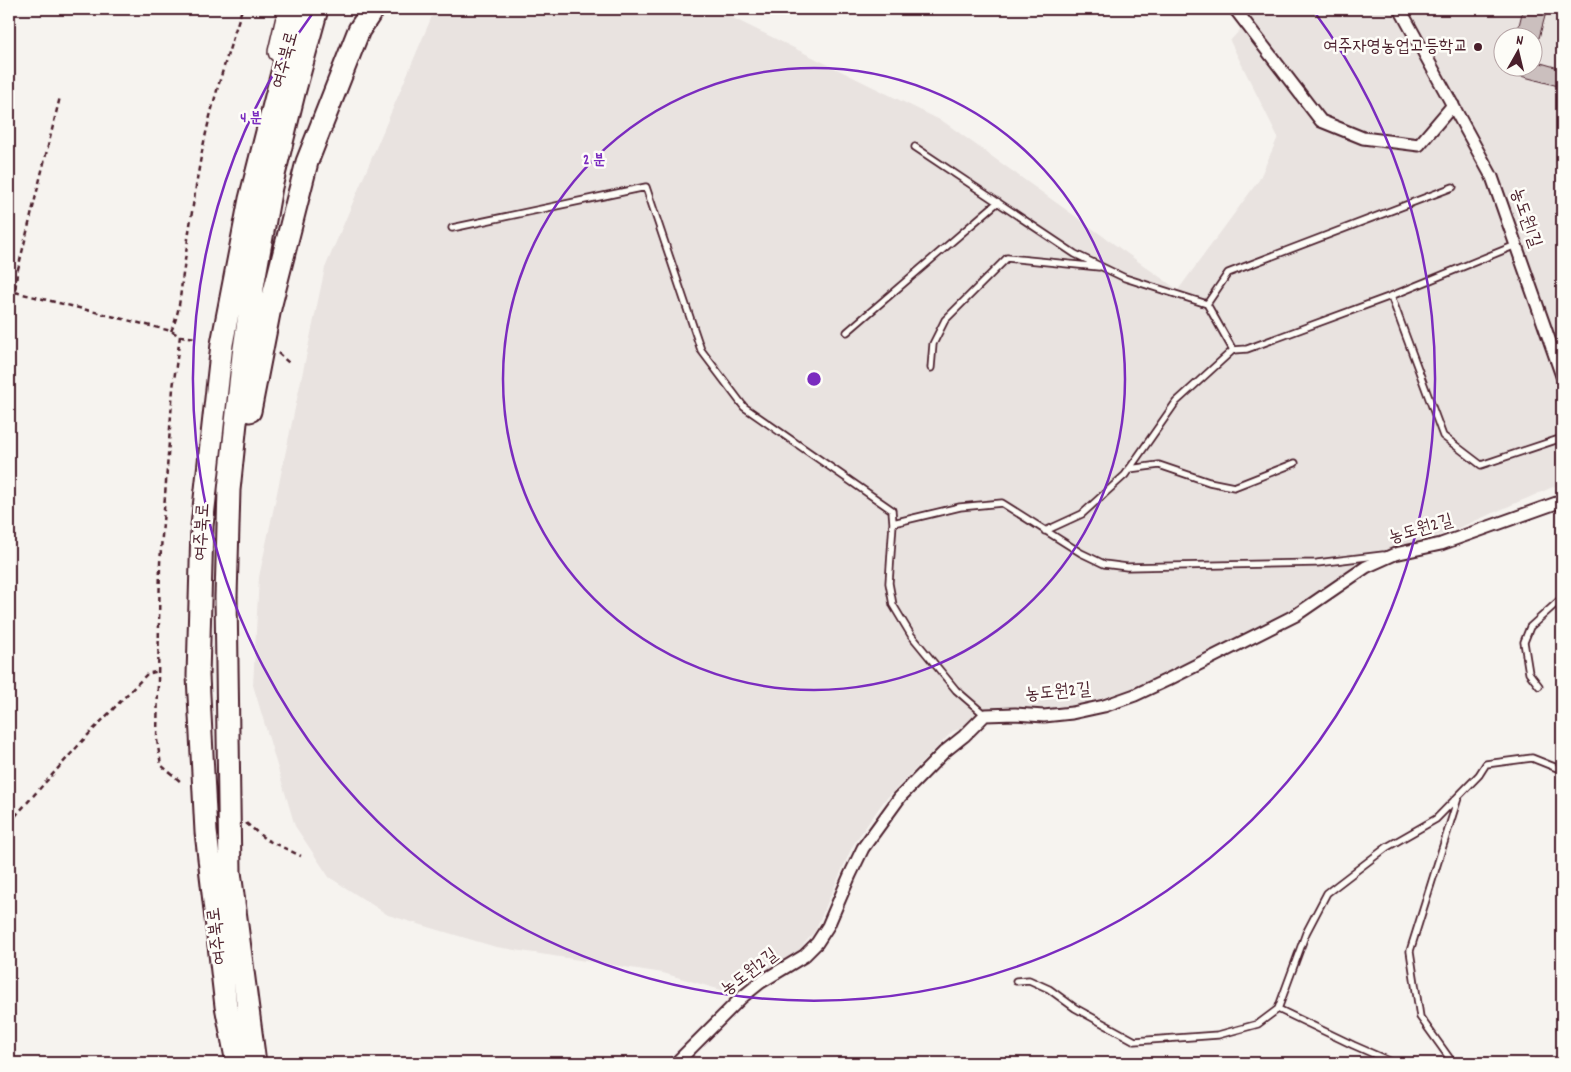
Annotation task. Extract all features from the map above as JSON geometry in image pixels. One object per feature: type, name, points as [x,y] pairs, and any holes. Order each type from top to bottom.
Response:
[{"type":"highway","name":"여주북로","points":[[237,1063],[226,1006],[206,832],[199,666],[202,526],[222,344],[250,199],[300,9]]},
{"type":"highway","name":"여주북로","points":[[255,1063],[230,872],[226,597],[229,490],[248,318],[271,187],[317,9]]},
{"type":"highway","points":[[226,597],[237,495],[251,405],[270,308],[307,162],[359,30],[373,9]]},
{"type":"main road","points":[[250,199],[262,127],[288,9]]},
{"type":"main road","points":[[294,93],[325,9]]},
{"type":"street","points":[[1235,9],[1321,121],[1363,138],[1420,145],[1452,105]]},
{"type":"street","name":"농도원1길","points":[[1400,9],[1492,177],[1562,376]]},
{"type":"street","name":"농도원2길","points":[[676,1063],[741,998],[761,982],[804,956],[818,943],[828,926],[863,848],[894,804],[944,752],[964,736],[985,715],[1015,714],[1044,716],[1072,713],[1104,706],[1135,695],[1296,615],[1366,567],[1395,554],[1442,544],[1562,501]]},
{"type":"lane","points":[[915,147],[1075,254],[1125,278],[1207,304],[1233,350]]},
{"type":"lane","points":[[452,228],[646,187],[701,350],[744,407],[892,510],[893,523],[889,582],[893,605],[911,635],[956,690],[985,715]]},
{"type":"lane","points":[[1207,304],[1228,273],[1453,187]]},
{"type":"lane","points":[[846,332],[998,202]]},
{"type":"lane","points":[[1045,532],[1082,514],[1125,475],[1176,402],[1233,350],[1247,349],[1391,296],[1516,245]]},
{"type":"lane","points":[[931,368],[934,344],[945,320],[1007,258],[1103,267]]},
{"type":"lane","points":[[1391,296],[1443,436],[1481,465],[1562,438]]},
{"type":"lane","points":[[1129,469],[1159,465],[1209,482],[1234,487],[1295,464]]},
{"type":"lane","points":[[893,523],[960,507],[1002,503],[1045,532],[1081,553],[1104,564],[1127,567],[1317,563],[1395,554]]},
{"type":"lane","points":[[1539,686],[1529,673],[1524,642],[1530,628],[1562,598]]},
{"type":"lane","points":[[1016,981],[1029,980],[1050,989],[1075,1008],[1135,1041],[1218,1035],[1258,1024],[1278,1009],[1306,933],[1326,893],[1387,847],[1436,819],[1479,775],[1486,764],[1532,758],[1562,770]]},
{"type":"lane","points":[[1453,1063],[1420,1017],[1410,951],[1458,796]]},
{"type":"lane","points":[[1278,1009],[1394,1063]]},
{"type":"path","points":[[171,331],[177,320],[180,306],[183,271],[198,171],[216,91],[242,9]]},
{"type":"path","points":[[9,305],[16,292],[17,273],[60,97]]},
{"type":"path","points":[[16,292],[171,331],[180,336],[197,338]]},
{"type":"path","points":[[180,336],[173,388],[161,554],[157,740],[161,765],[181,782]]},
{"type":"path","points":[[277,352],[289,363]]},
{"type":"path","points":[[9,823],[86,737],[147,674],[159,671]]},
{"type":"path","points":[[241,819],[265,840],[301,856]]},
{"type":"shaded area","points":[[435,9],[726,9],[729,16],[944,122],[1178,290],[1259,180],[1278,137],[1230,41],[1255,13],[1252,9],[1562,9],[1562,483],[1461,527],[1355,565],[1292,611],[1131,689],[1086,703],[1025,712],[953,731],[884,801],[853,845],[815,931],[798,951],[728,992],[663,973],[496,947],[388,915],[329,877],[295,826],[253,685],[259,577],[325,268]]},
{"type":"building","points":[[1523,9],[1547,9],[1542,28],[1518,28]]},
{"type":"building","points":[[1544,64],[1562,69],[1562,87],[1528,78],[1544,78]]},
{"type":"place","name":"여주자영농업고등학교","points":[[1478,47]]}]
